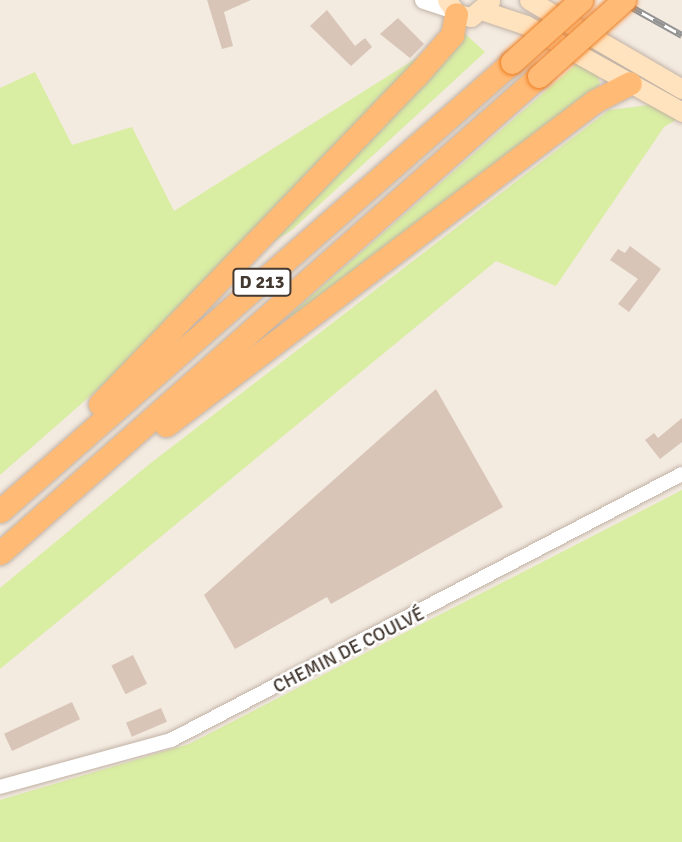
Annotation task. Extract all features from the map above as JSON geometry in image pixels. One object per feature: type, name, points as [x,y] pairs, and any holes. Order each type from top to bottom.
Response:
[{"type":"highway","name":"D 213","points":[[6,506],[581,0]]},
{"type":"highway","name":"D 213","points":[[0,553],[624,0]]},
{"type":"highway","points":[[6,506],[32,467],[156,352],[416,76],[452,35],[451,7]]},
{"type":"highway","points":[[120,448],[154,434],[595,101],[630,83]]},
{"type":"main road","points":[[529,0],[682,89]]},
{"type":"main road","points":[[451,7],[487,5],[682,112]]},
{"type":"street","points":[[424,0],[451,7]]},
{"type":"street","name":"CHEMIN DE COULVÉ","points":[[0,787],[171,740],[682,474]]},
{"type":"green space","points":[[461,30],[485,52],[292,230],[203,286],[128,363],[0,475],[0,88],[35,72],[72,145],[132,127],[174,211]]},
{"type":"green space","points":[[580,61],[597,71],[600,85],[291,322],[287,317]]},
{"type":"green space","points":[[649,105],[679,118],[664,127],[556,286],[496,261],[0,669],[0,588],[147,466],[609,110]]},
{"type":"green space","points":[[682,490],[682,842],[0,842],[0,800],[189,744]]},
{"type":"building","points":[[207,0],[251,0],[224,12],[233,46],[222,49]]},
{"type":"building","points":[[327,10],[355,46],[365,38],[372,47],[351,66],[310,26]]},
{"type":"building","points":[[398,18],[424,44],[410,58],[380,34]]},
{"type":"building","points":[[630,246],[661,269],[629,312],[618,304],[638,279],[610,260],[618,249],[625,253]]},
{"type":"building","points":[[436,389],[503,507],[331,604],[327,597],[235,649],[204,595]]},
{"type":"building","points":[[682,418],[682,442],[660,459],[645,440],[654,433],[658,438]]},
{"type":"building","points":[[133,655],[147,684],[125,694],[111,666]]},
{"type":"building","points":[[72,702],[80,719],[12,751],[4,734]]},
{"type":"building","points":[[161,708],[167,722],[132,737],[126,723]]},
{"type":"railway","points":[[619,0],[682,35]]}]
